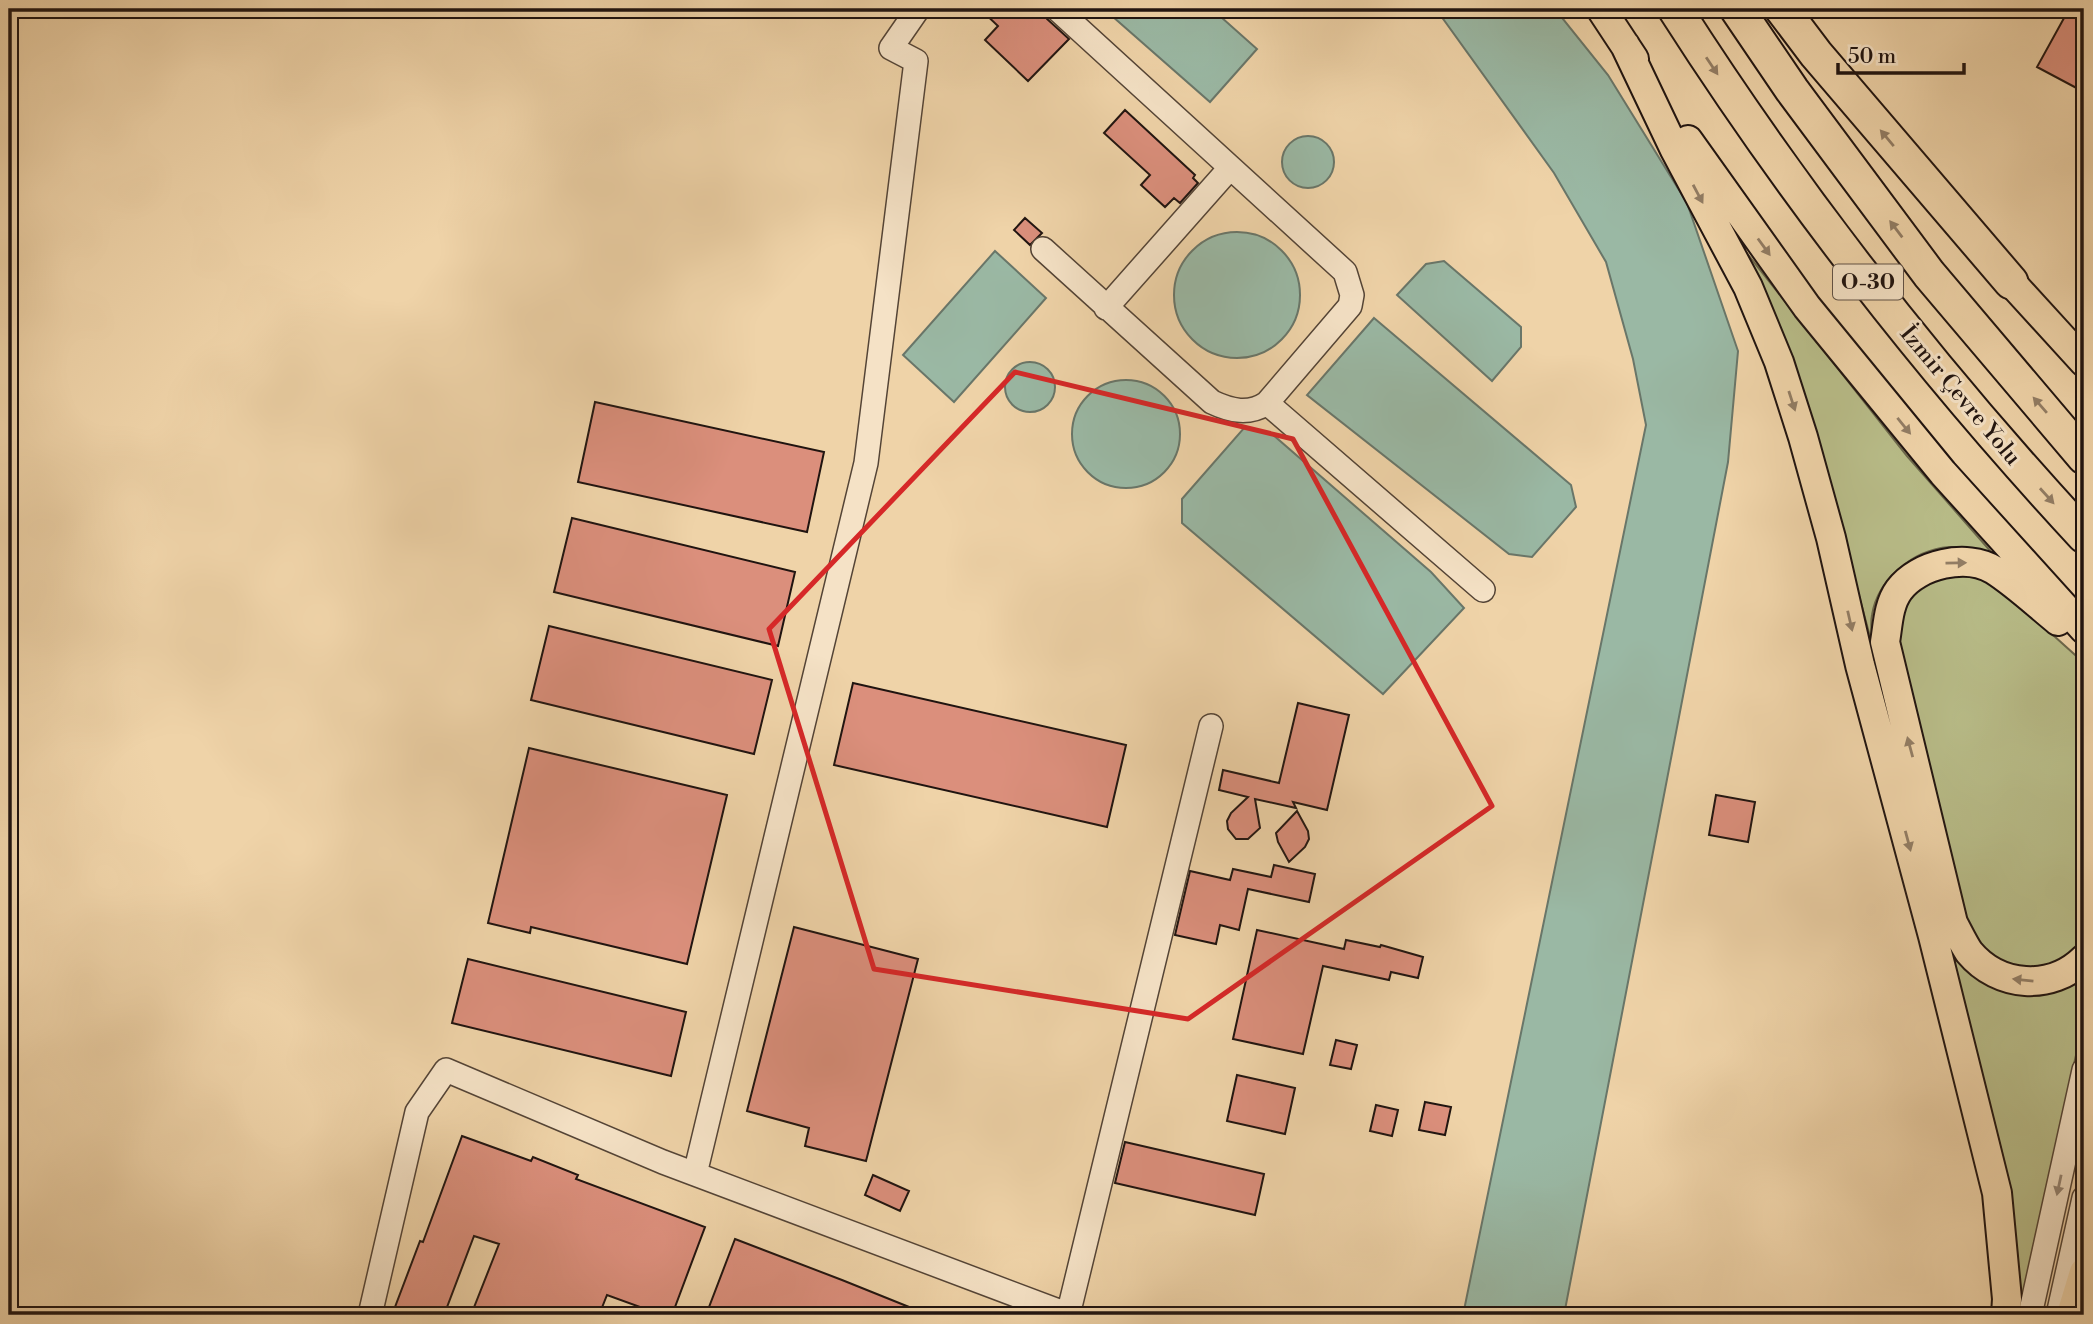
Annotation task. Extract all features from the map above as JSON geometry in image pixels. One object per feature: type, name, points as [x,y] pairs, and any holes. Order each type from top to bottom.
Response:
[{"type":"highway","name":"İzmir Çevre Yolu","points":[[1675,9],[1745,114],[1894,316],[2084,536]]},
{"type":"highway","name":"O-30","points":[[1737,9],[1793,90],[1929,274],[2084,457]]},
{"type":"highway","points":[[1782,9],[1816,54],[2011,282]]},
{"type":"main road","points":[[1601,9],[1713,178],[1807,307],[1943,473],[2084,629]]},
{"type":"main road","points":[[1625,45],[1675,150],[1748,287],[1779,362],[1803,437],[1997,1193],[2007,1299],[2006,1315]]},
{"type":"main road","points":[[2011,282],[2084,340]]},
{"type":"main road","points":[[2011,282],[2084,362]]},
{"type":"main road","points":[[2084,641],[1991,568],[1961,561],[1938,564],[1920,572],[1899,589],[1889,611],[1885,642],[1954,923],[1968,951],[1986,967],[2014,980],[2055,979],[2074,969],[2084,959]]},
{"type":"main road","points":[[2071,1315],[2084,1272]]},
{"type":"street","points":[[695,1174],[866,463],[916,61],[891,48],[918,9]]},
{"type":"street","points":[[1043,249],[1106,309],[1212,402],[1227,409],[1247,411],[1258,409],[1267,403],[1350,306],[1350,286],[1345,272],[1057,9]]},
{"type":"street","points":[[1106,309],[1230,168]]},
{"type":"street","points":[[1267,403],[1483,590]]},
{"type":"street","points":[[370,1315],[417,1112],[446,1070],[695,1174],[1069,1315],[1211,726]]},
{"type":"street","points":[[2030,1315],[2084,1070]]},
{"type":"street","points":[[2058,1315],[2084,1198]]},
{"type":"highlighted area","points":[[1015,372],[1293,439],[1492,806],[1188,1019],[874,969],[769,629]]},
{"type":"green space","points":[[1742,247],[1907,456],[1993,554],[1949,547],[1936,549],[1910,560],[1890,578],[1876,602],[1871,623],[1873,648],[1812,419],[1779,329]]},
{"type":"green space","points":[[1935,575],[1977,575],[2004,591],[2084,663],[2084,943],[2073,953],[2047,965],[2019,967],[1993,958],[1978,945],[1964,919],[1895,642],[1900,619],[1910,596]]},
{"type":"green space","points":[[1945,940],[1970,968],[2084,973],[2084,1019],[2019,1313],[2017,1249],[2007,1189]]},
{"type":"shaded area","points":[[1104,9],[1212,9],[1257,49],[1210,102]]},
{"type":"shaded area","points":[[1436,9],[1555,9],[1608,75],[1687,203],[1738,351],[1728,462],[1564,1315],[1463,1315],[1646,425],[1633,359],[1606,262],[1554,173]]},
{"type":"shaded area","points":[[1308,136],[1327,143],[1334,162],[1327,181],[1308,188],[1289,181],[1282,162],[1289,143]]},
{"type":"shaded area","points":[[1237,232],[1261,237],[1281,251],[1295,271],[1300,295],[1295,319],[1281,339],[1261,353],[1237,358],[1213,353],[1193,339],[1179,319],[1174,295],[1179,271],[1193,251],[1213,237]]},
{"type":"shaded area","points":[[995,251],[1046,298],[954,402],[903,355]]},
{"type":"shaded area","points":[[1444,261],[1521,327],[1521,347],[1492,381],[1397,295],[1426,264]]},
{"type":"shaded area","points":[[1374,318],[1571,485],[1576,507],[1532,557],[1509,554],[1307,395]]},
{"type":"shaded area","points":[[1030,362],[1048,369],[1055,387],[1048,405],[1030,412],[1012,405],[1005,387],[1012,369]]},
{"type":"shaded area","points":[[1126,380],[1147,384],[1164,396],[1176,413],[1180,434],[1176,455],[1164,472],[1147,484],[1126,488],[1105,484],[1088,472],[1076,455],[1072,434],[1076,413],[1088,396],[1105,384]]},
{"type":"shaded area","points":[[1244,428],[1272,434],[1431,572],[1464,608],[1383,694],[1182,523],[1182,499]]},
{"type":"building","points":[[980,9],[1043,9],[1047,19],[1069,39],[1028,81],[985,40],[998,26]]},
{"type":"building","points":[[2069,9],[2084,9],[2084,92],[2037,67]]},
{"type":"building","points":[[1125,110],[1195,175],[1193,178],[1198,183],[1180,203],[1174,198],[1165,207],[1141,185],[1150,175],[1104,133]]},
{"type":"building","points":[[1025,218],[1042,233],[1030,245],[1014,230]]},
{"type":"building","points":[[595,402],[824,452],[807,532],[578,482]]},
{"type":"building","points":[[572,518],[795,572],[778,646],[554,592]]},
{"type":"building","points":[[549,626],[772,680],[754,754],[531,700]]},
{"type":"building","points":[[853,683],[1126,745],[1107,827],[834,765]]},
{"type":"building","points":[[1298,703],[1349,715],[1327,810],[1293,802],[1296,808],[1255,799],[1260,828],[1248,839],[1236,839],[1228,829],[1227,821],[1231,813],[1248,797],[1219,790],[1223,770],[1279,783]]},
{"type":"building","points":[[529,748],[727,795],[687,964],[531,927],[530,933],[488,923]]},
{"type":"building","points":[[1716,795],[1755,802],[1748,842],[1709,835]]},
{"type":"building","points":[[1297,811],[1308,831],[1309,839],[1305,847],[1289,862],[1276,833]]},
{"type":"building","points":[[1274,865],[1315,874],[1309,902],[1248,889],[1239,930],[1220,925],[1216,944],[1175,935],[1190,871],[1230,880],[1233,869],[1271,877]]},
{"type":"building","points":[[794,927],[918,959],[866,1161],[805,1146],[809,1128],[747,1111]]},
{"type":"building","points":[[1257,930],[1344,949],[1346,940],[1380,947],[1381,945],[1423,957],[1418,978],[1391,972],[1389,980],[1323,966],[1303,1054],[1233,1039]]},
{"type":"building","points":[[468,959],[686,1012],[671,1076],[452,1023]]},
{"type":"building","points":[[1336,1040],[1357,1045],[1351,1069],[1330,1065]]},
{"type":"building","points":[[1237,1075],[1295,1088],[1285,1134],[1227,1121]]},
{"type":"building","points":[[1425,1102],[1451,1107],[1445,1135],[1419,1130]]},
{"type":"building","points":[[1376,1105],[1398,1110],[1392,1136],[1370,1131]]},
{"type":"building","points":[[462,1136],[531,1161],[533,1157],[578,1175],[576,1179],[705,1227],[672,1315],[662,1315],[607,1295],[599,1315],[471,1315],[499,1244],[474,1236],[444,1315],[392,1315],[420,1241],[423,1242]]},
{"type":"building","points":[[1125,1142],[1264,1174],[1255,1215],[1115,1183]]},
{"type":"building","points":[[873,1175],[909,1191],[900,1211],[865,1195]]},
{"type":"building","points":[[735,1239],[842,1280],[929,1315],[706,1315]]}]
